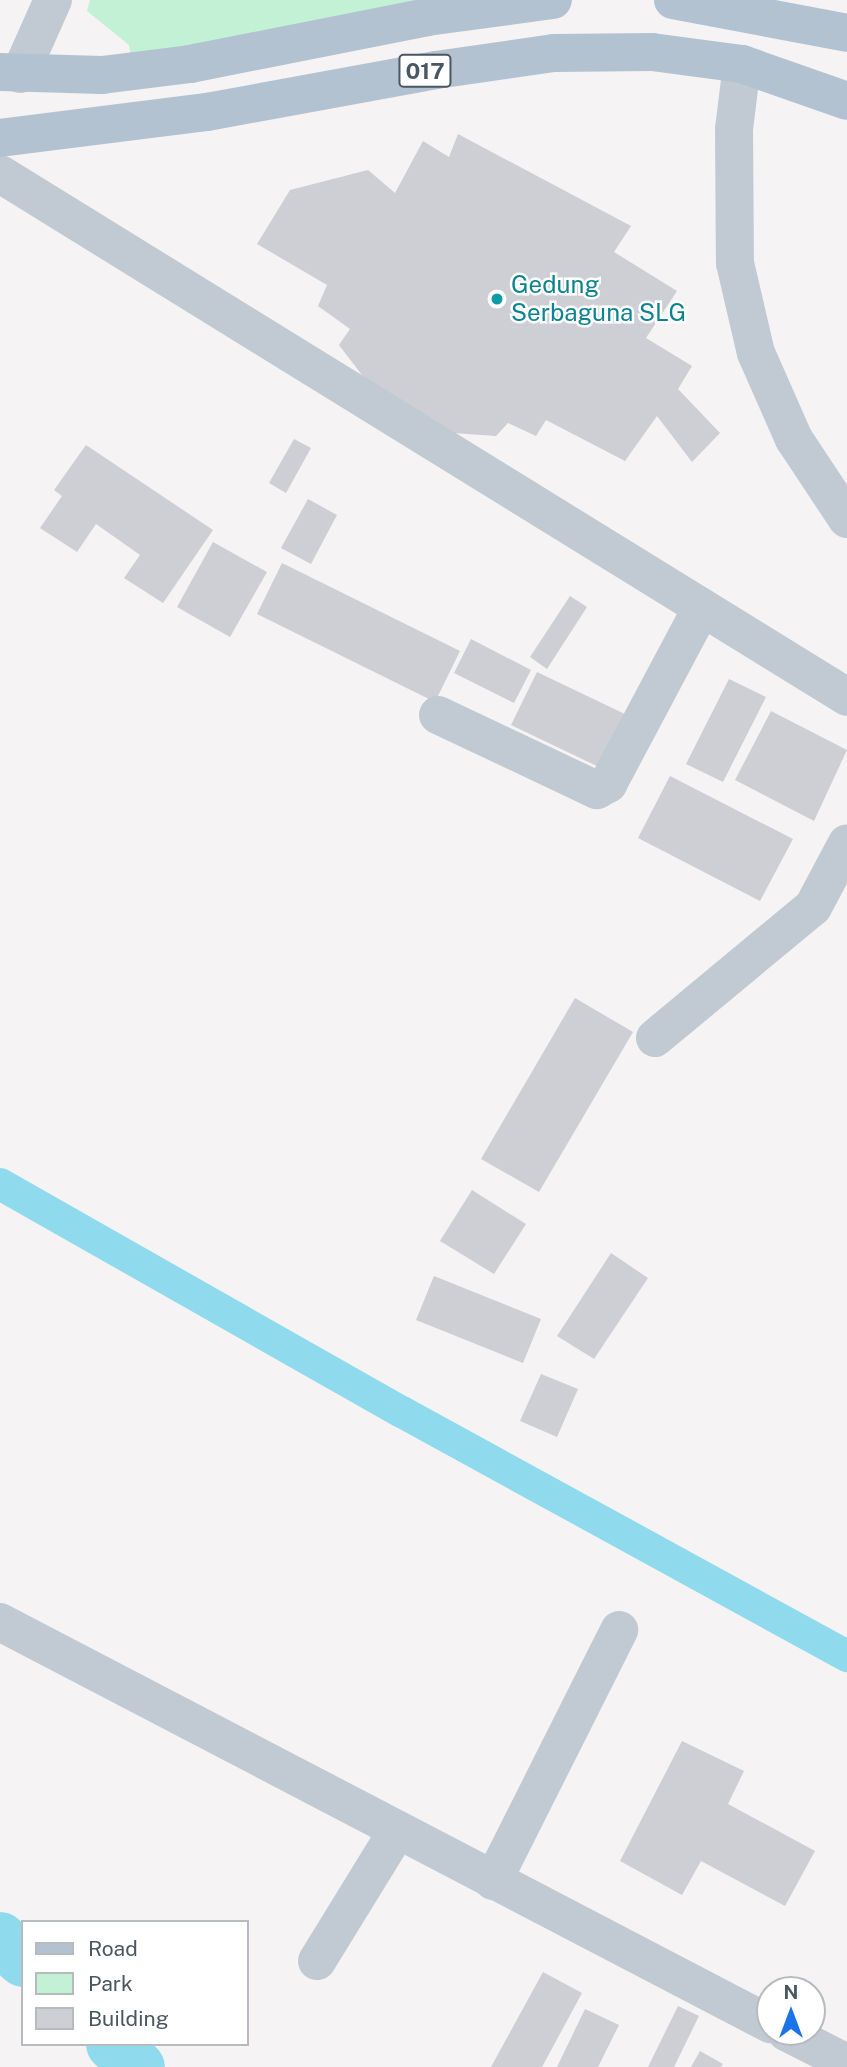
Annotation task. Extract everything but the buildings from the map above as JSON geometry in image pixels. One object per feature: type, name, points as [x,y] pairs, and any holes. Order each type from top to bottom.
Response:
[{"type":"main road","name":"017","points":[[10,73],[102,75],[190,64],[427,17],[553,0]]},
{"type":"main road","points":[[673,0],[760,7],[847,33]]},
{"type":"main road","name":"017","points":[[0,138],[207,112],[436,69],[554,53],[652,52],[742,64],[847,101]]},
{"type":"street","points":[[10,73],[53,0]]},
{"type":"street","points":[[742,64],[734,129],[735,263],[756,353],[788,427],[847,519]]},
{"type":"street","points":[[0,174],[847,697]]},
{"type":"street","points":[[438,715],[597,790],[608,784],[702,607]]},
{"type":"street","points":[[655,1038],[813,907],[847,843]]},
{"type":"street","points":[[0,1622],[756,2017]]},
{"type":"street","points":[[493,1881],[619,1630]]},
{"type":"street","points":[[317,1961],[397,1831]]},
{"type":"street","points":[[818,2046],[845,2058]]},
{"type":"green space","points":[[90,0],[448,0],[131,56],[129,45],[87,11]]},
{"type":"waterway","points":[[0,1184],[402,1412],[847,1656]]},
{"type":"waterway","points":[[0,1939],[21,1958]]},
{"type":"waterway","points":[[115,2046],[138,2067]]},
{"type":"place","name":"Gedung Serbaguna SLG","points":[[497,299]]}]
